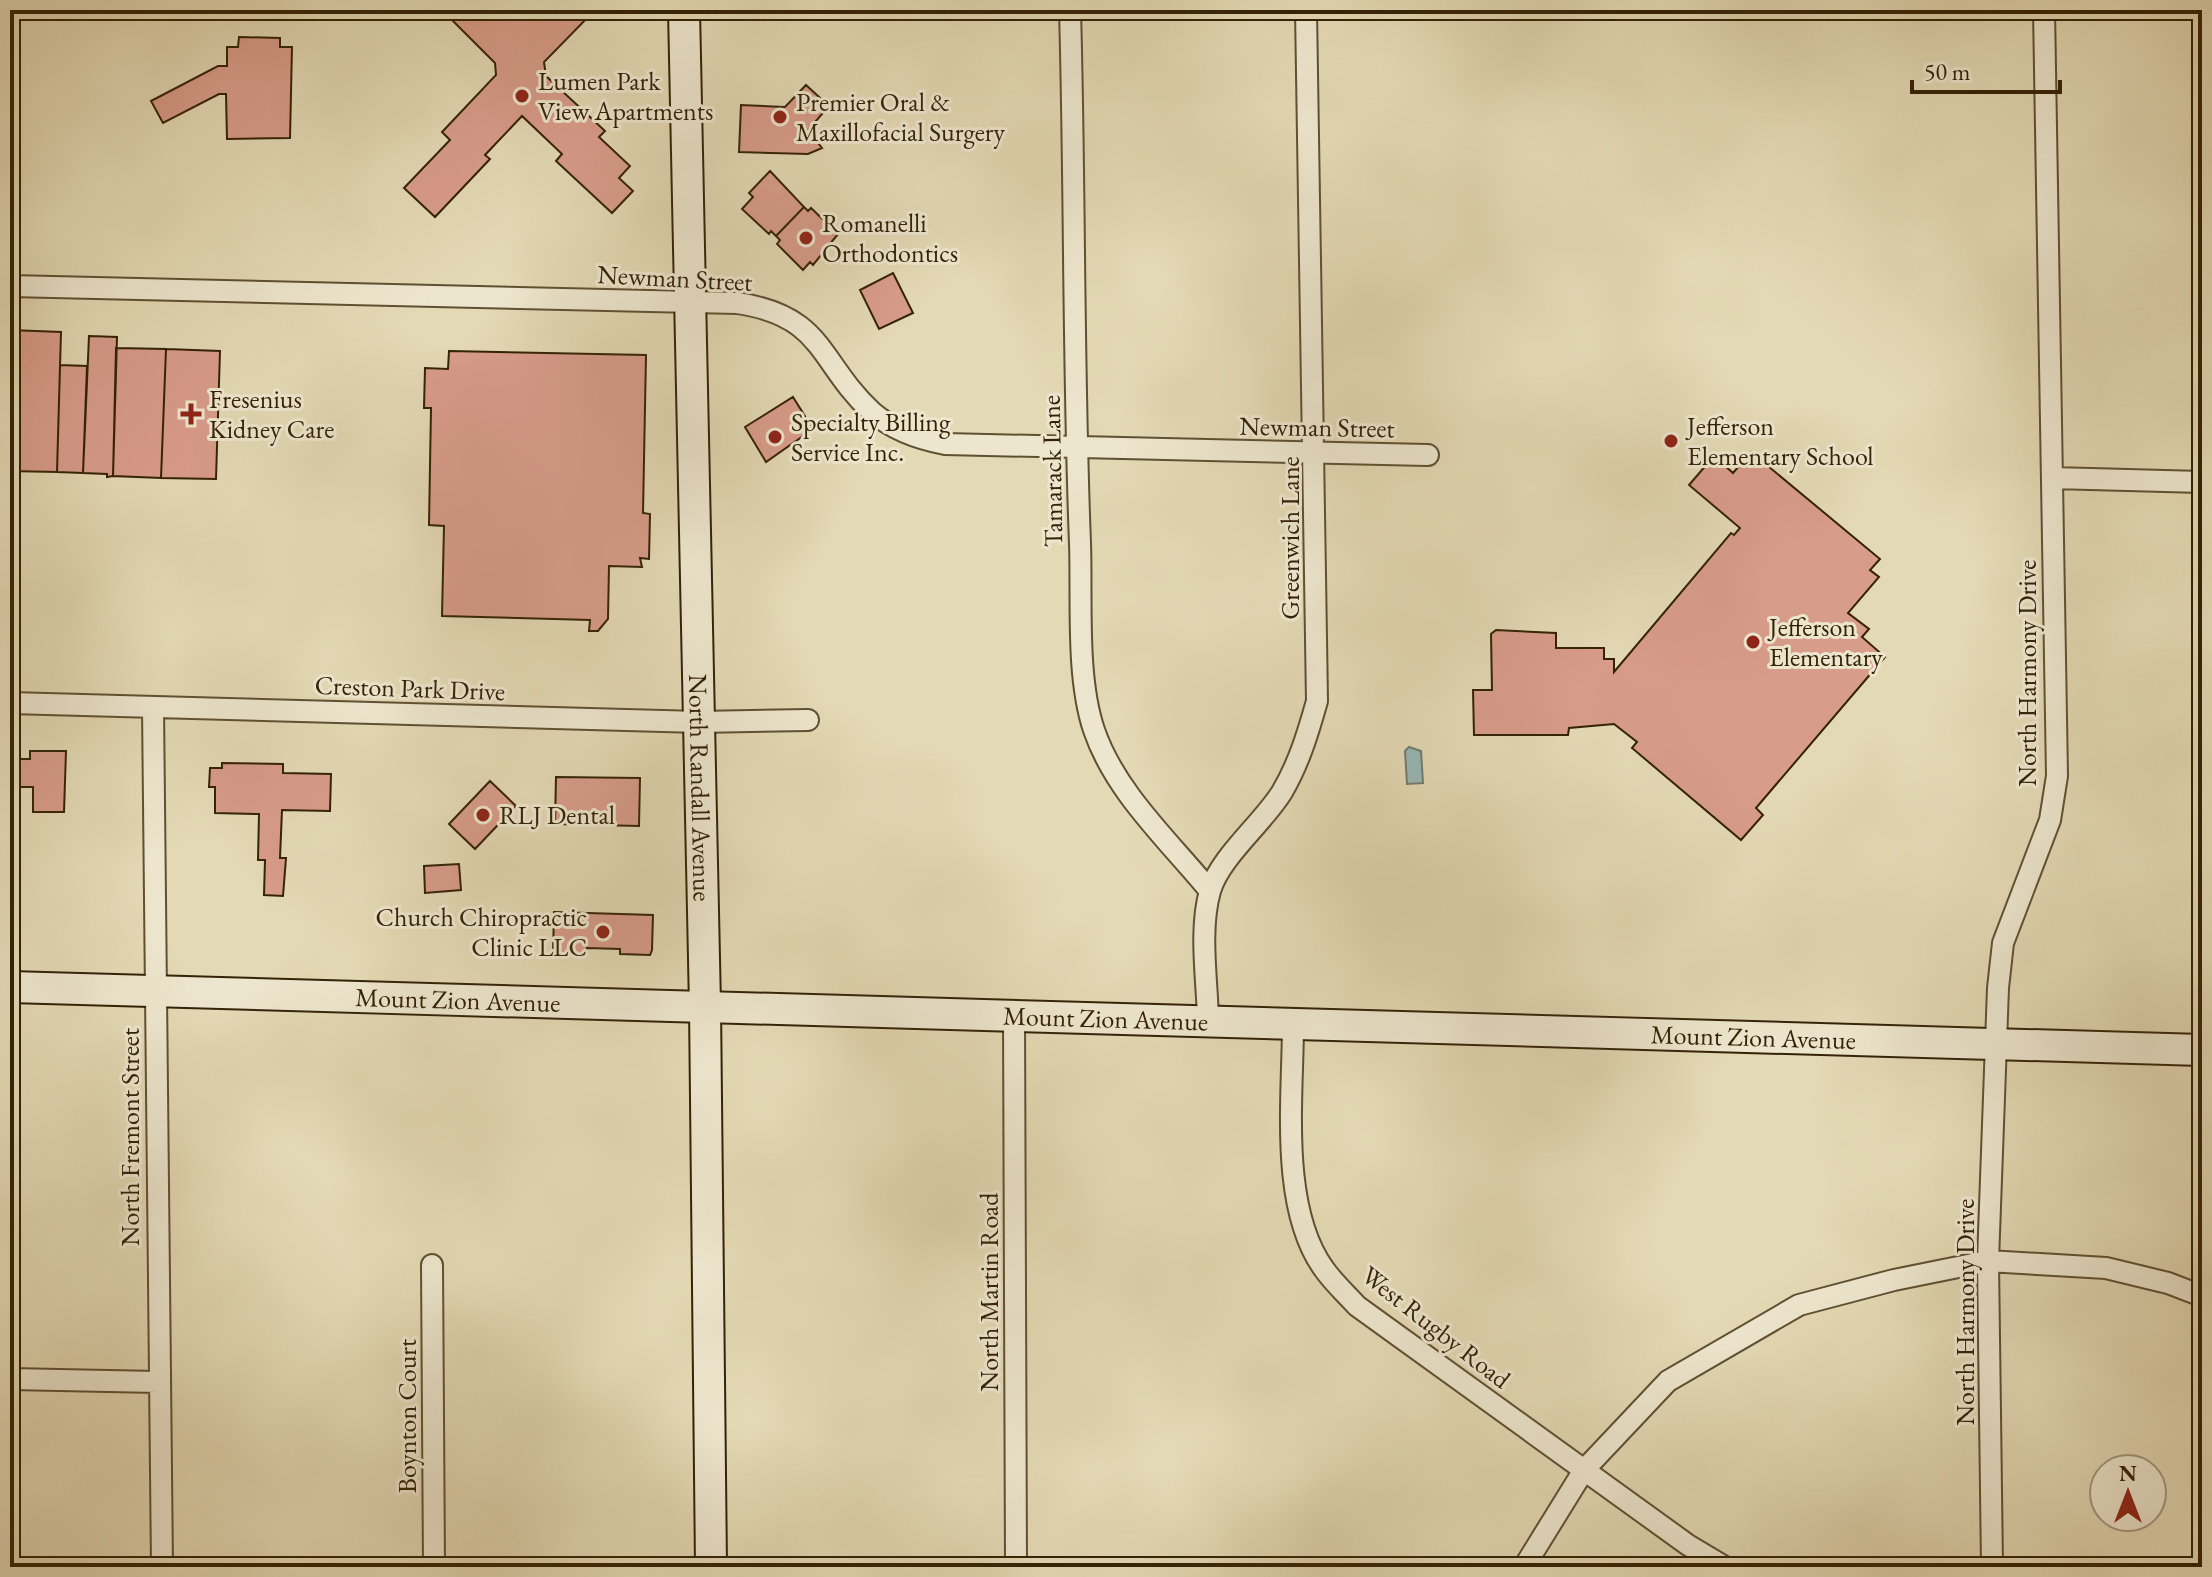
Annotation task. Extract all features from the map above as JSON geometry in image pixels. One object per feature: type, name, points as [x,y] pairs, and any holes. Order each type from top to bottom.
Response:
[{"type":"main road","name":"North Randall Avenue","points":[[684,10],[705,1006],[711,1567]]},
{"type":"main road","name":"Mount Zion Avenue","points":[[10,987],[1208,1019],[2202,1050]]},
{"type":"street","name":"Tamarack Lane","points":[[1070,10],[1076,213],[1076,446],[1085,679],[1093,728],[1112,772],[1210,891]]},
{"type":"street","name":"Greenwich Lane","points":[[1210,891],[1218,875],[1281,793],[1304,749],[1317,701],[1306,10]]},
{"type":"street","name":"North Harmony Drive","points":[[1992,1567],[1988,1261],[1995,1045],[2003,943],[2050,820],[2057,776],[2044,10]]},
{"type":"street","name":"Newman Street","points":[[10,286],[692,302],[761,307],[789,318],[821,344],[872,412],[921,439],[945,444],[1428,455]]},
{"type":"street","points":[[2053,478],[2202,482]]},
{"type":"street","name":"Creston Park Drive","points":[[10,703],[699,722],[808,720]]},
{"type":"street","name":"North Fremont Street","points":[[153,707],[162,1567]]},
{"type":"street","points":[[1208,1019],[1205,945],[1210,891]]},
{"type":"street","name":"North Martin Road","points":[[1014,1016],[1016,1567]]},
{"type":"street","name":"West Rugby Road","points":[[1293,1023],[1293,1175],[1302,1221],[1323,1268],[1357,1306],[1688,1545],[1725,1567]]},
{"type":"street","points":[[1524,1567],[1584,1470],[1668,1381],[1799,1305],[1894,1280],[1988,1261],[2106,1268],[2168,1283],[2202,1296]]},
{"type":"street","name":"Boynton Court","points":[[432,1265],[434,1567]]},
{"type":"street","points":[[10,1379],[158,1382]]},
{"type":"water","points":[[1409,747],[1421,751],[1423,783],[1407,784],[1405,751]]},
{"type":"building","name":"Lumen Park View Apartments","points":[[442,10],[513,10],[520,17],[527,10],[595,10],[544,62],[546,76],[605,131],[599,137],[630,166],[619,178],[633,191],[612,213],[556,161],[562,154],[522,116],[485,155],[490,159],[435,217],[404,188],[450,140],[442,132],[496,75],[495,63]]},
{"type":"building","points":[[239,37],[280,38],[280,47],[292,47],[290,138],[227,139],[226,94],[219,94],[163,123],[151,101],[218,66],[227,66],[227,47],[238,47]]},
{"type":"building","name":"Premier Oral & Maxillofacial Surgery","points":[[806,85],[829,106],[808,130],[822,148],[808,154],[739,152],[741,105],[785,107]]},
{"type":"building","points":[[770,171],[804,207],[776,236],[771,231],[769,234],[742,209],[753,197],[749,193]]},
{"type":"building","name":"Romanelli Orthodontics","points":[[804,207],[808,211],[811,208],[838,234],[813,265],[810,262],[803,270],[777,244],[780,240],[776,236]]},
{"type":"building","points":[[893,273],[913,313],[879,329],[860,290]]},
{"type":"building","points":[[10,330],[61,332],[57,472],[10,471]]},
{"type":"building","points":[[89,336],[117,337],[113,476],[107,477],[107,474],[83,473]]},
{"type":"building","points":[[116,348],[166,349],[161,478],[113,476]]},
{"type":"building","name":"Fresenius Kidney Care","points":[[166,349],[220,351],[216,479],[161,478]]},
{"type":"building","points":[[449,351],[646,355],[643,513],[650,514],[649,559],[640,558],[642,567],[609,566],[608,619],[598,631],[589,631],[590,620],[442,616],[444,526],[429,525],[431,408],[424,408],[425,368],[448,369]]},
{"type":"building","points":[[60,365],[87,366],[83,473],[57,472]]},
{"type":"building","name":"Specialty Billing Service Inc.","points":[[793,397],[813,429],[766,462],[745,427]]},
{"type":"building","name":"Jefferson Elementary","points":[[1751,452],[1880,559],[1870,570],[1879,577],[1848,613],[1869,629],[1862,637],[1885,657],[1756,808],[1763,815],[1741,840],[1632,748],[1637,742],[1614,724],[1569,728],[1568,735],[1474,735],[1473,690],[1492,690],[1491,634],[1496,630],[1556,633],[1556,648],[1604,648],[1604,659],[1614,659],[1614,672],[1731,533],[1734,535],[1740,528],[1689,485],[1714,456],[1733,473]]},
{"type":"building","points":[[10,751],[17,751],[17,759],[30,759],[30,751],[66,751],[64,812],[33,812],[33,787],[12,787],[10,808]]},
{"type":"building","points":[[222,763],[283,764],[283,773],[331,774],[330,811],[282,810],[280,858],[286,858],[283,896],[264,895],[265,860],[258,860],[259,814],[215,813],[215,787],[209,787],[210,768],[222,768]]},
{"type":"building","points":[[556,777],[640,778],[639,826],[555,824]]},
{"type":"building","name":"RLJ Dental","points":[[490,781],[516,806],[475,849],[449,824]]},
{"type":"building","points":[[459,864],[461,890],[425,893],[424,866]]},
{"type":"building","name":"Church Chiropractic Clinic LLC","points":[[554,912],[653,915],[650,955],[620,954],[620,949],[587,948],[587,954],[553,954]]},
{"type":"place","name":"Lumen Park View Apartments","points":[[522,96]]},
{"type":"place","name":"Premier Oral & Maxillofacial Surgery","points":[[780,117]]},
{"type":"place","name":"Romanelli Orthodontics","points":[[806,238]]},
{"type":"place","name":"Fresenius Kidney Care","points":[[191,414]]},
{"type":"place","name":"Specialty Billing Service Inc.","points":[[775,437]]},
{"type":"place","name":"Jefferson Elementary School","points":[[1671,441]]},
{"type":"place","name":"Jefferson Elementary","points":[[1753,642]]},
{"type":"place","name":"RLJ Dental","points":[[483,815]]},
{"type":"place","name":"Church Chiropractic Clinic LLC","points":[[603,932]]}]
